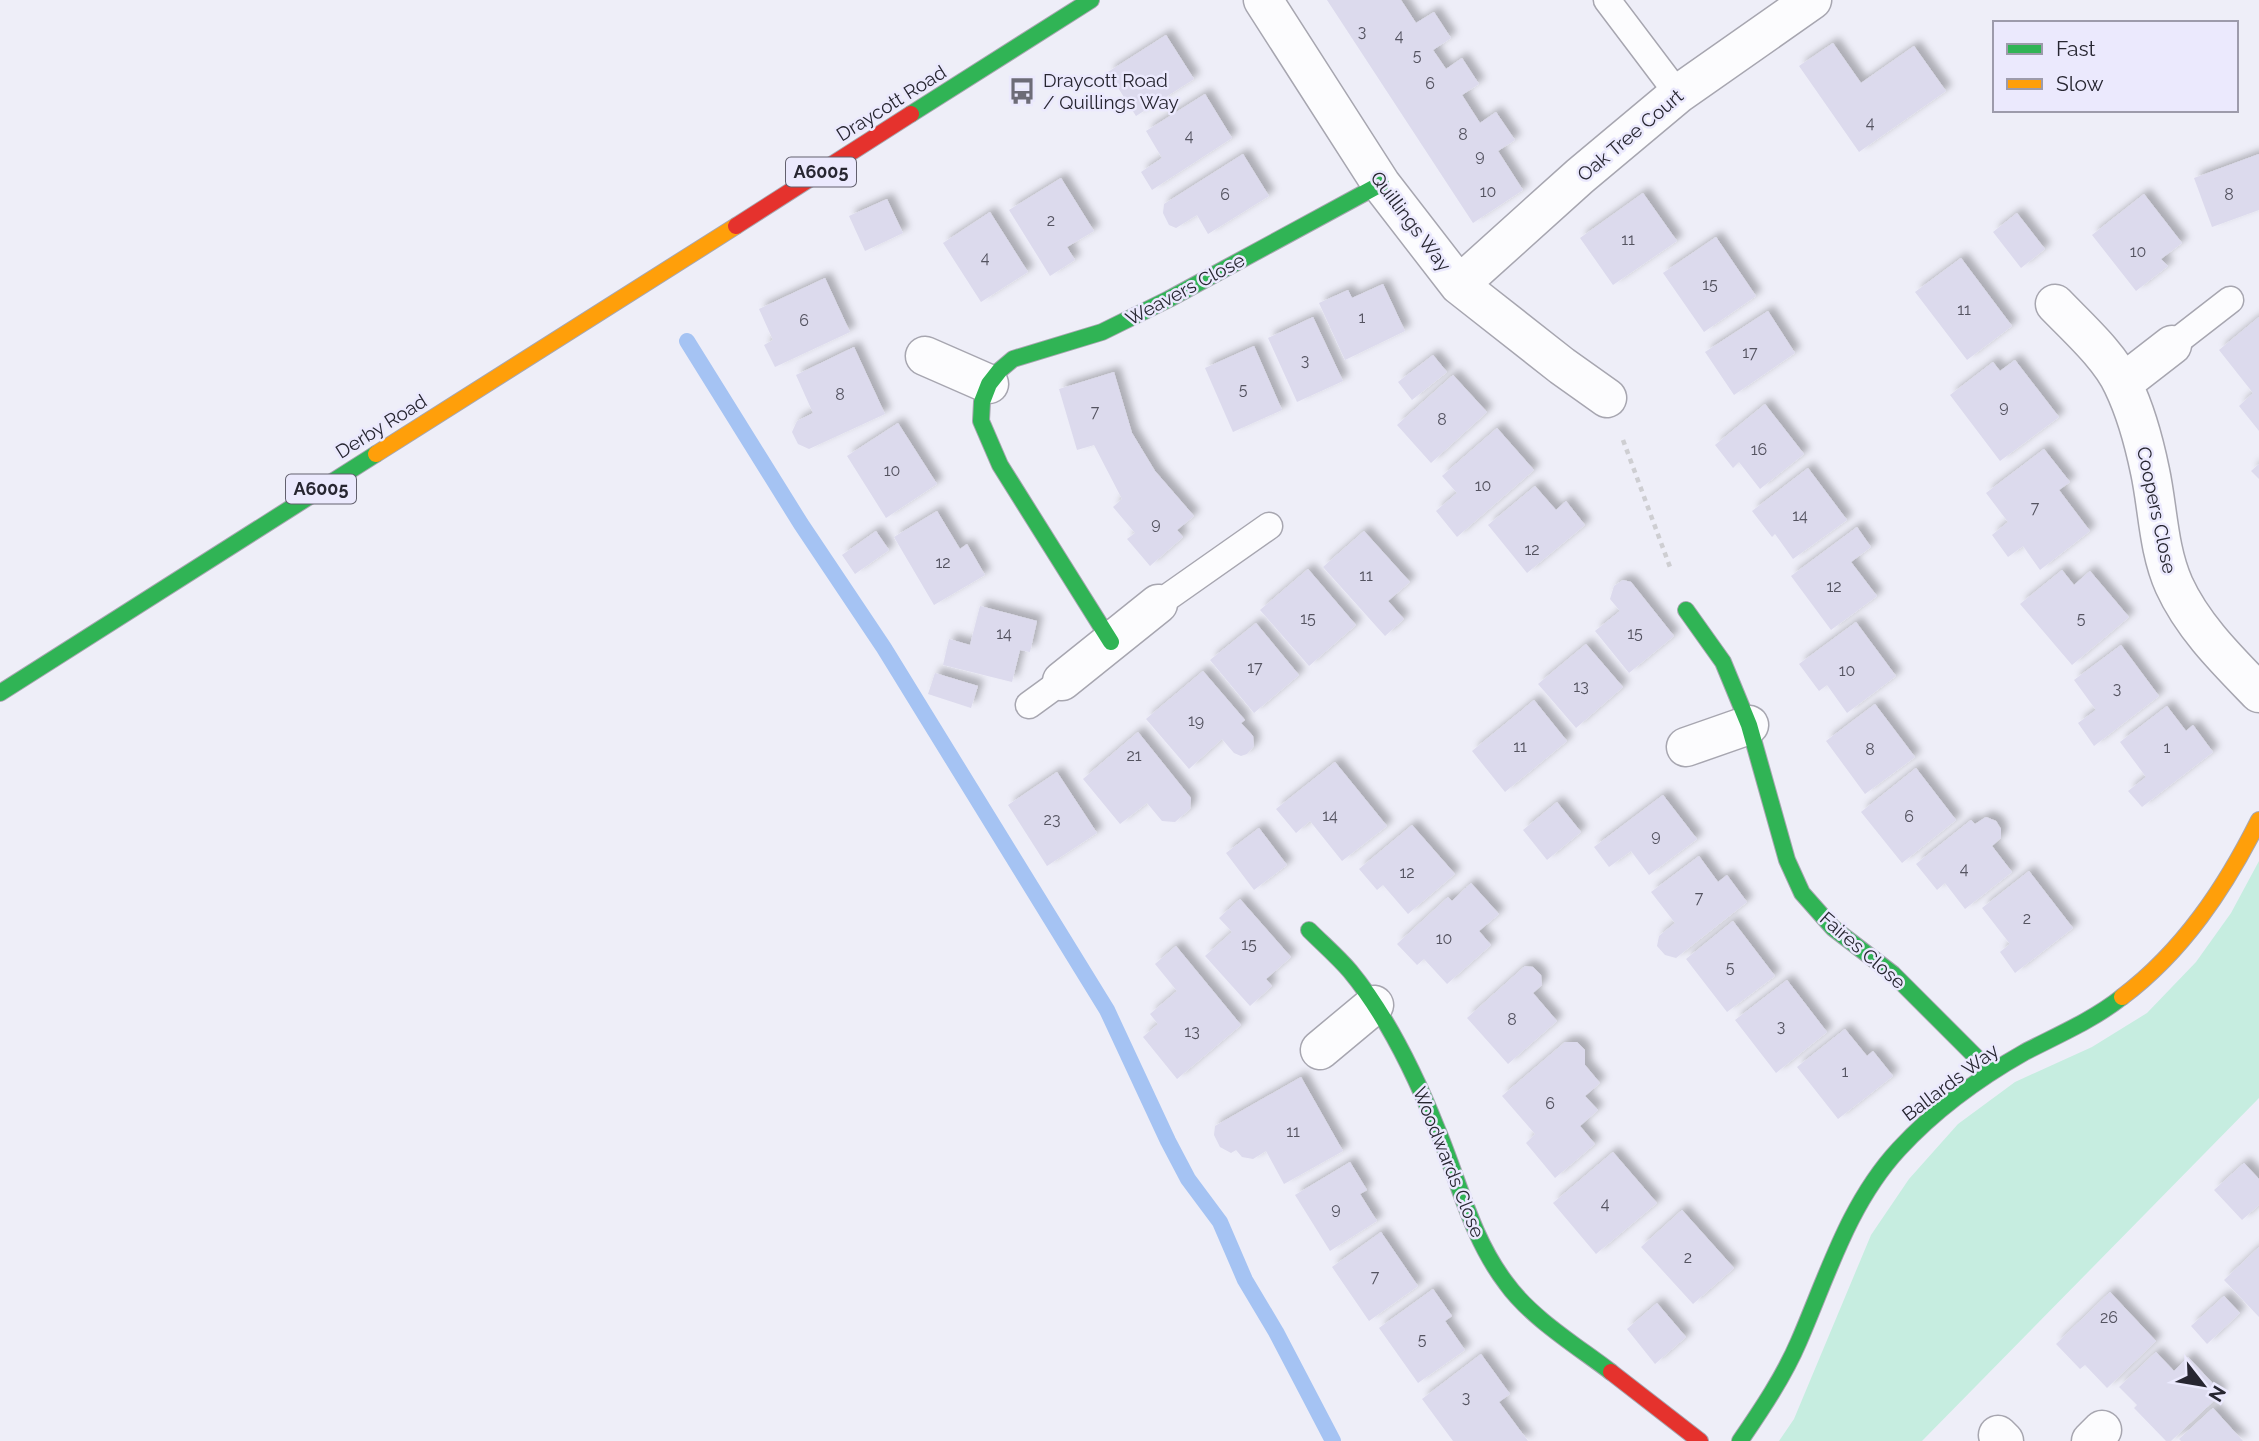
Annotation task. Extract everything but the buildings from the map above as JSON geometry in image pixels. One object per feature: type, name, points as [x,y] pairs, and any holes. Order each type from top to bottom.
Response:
[{"type":"street","name":"Draycott Road","points":[[643,285],[1091,0]]},
{"type":"street","name":"Quillings Way","points":[[1263,0],[1381,184],[1459,285],[1607,398]]},
{"type":"street","name":"Oak Tree Court","points":[[1459,285],[1580,176],[1678,94],[1812,0]]},
{"type":"street","name":"Weavers Close","points":[[989,384],[1013,359],[1102,332],[1169,299],[1381,184]]},
{"type":"street","name":"Derby Road","points":[[0,693],[643,285]]},
{"type":"street","name":"Coopers Close","points":[[2055,304],[2114,369],[2123,383],[2137,419],[2150,471],[2160,535],[2174,584],[2193,618],[2259,693]]},
{"type":"street","points":[[2123,383],[2172,345]]},
{"type":"street","points":[[925,356],[989,384],[982,401],[981,421],[1000,465],[1111,642]]},
{"type":"street","points":[[1062,681],[1158,604]]},
{"type":"street","name":"Faires Close","points":[[1686,610],[1723,662],[1749,725],[1787,860],[1802,893],[1833,928],[1893,974],[1991,1072]]},
{"type":"street","points":[[1686,747],[1749,725]]},
{"type":"street","name":"Ballards Way","points":[[1740,1441],[1760,1413],[1798,1343],[1846,1226],[1868,1189],[1897,1150],[1991,1072],[2117,1001],[2159,966],[2206,911],[2241,858],[2259,820]]},
{"type":"street","name":"Woodwards Close","points":[[1309,930],[1350,971],[1374,1005],[1415,1077],[1438,1130],[1471,1223],[1506,1284],[1538,1316],[1700,1441]]},
{"type":"street","points":[[1320,1050],[1374,1005]]},
{"type":"lane","points":[[1606,0],[1678,94]]},
{"type":"lane","points":[[2172,345],[2230,300]]},
{"type":"lane","points":[[1158,604],[1269,526]]},
{"type":"lane","points":[[1029,705],[1062,681]]},
{"type":"path","points":[[1607,398],[1686,610]]},
{"type":"green space","points":[[2259,861],[2259,1098],[1922,1441],[1779,1441],[1794,1419],[1871,1235],[1909,1179],[1958,1124],[2015,1082],[2092,1047],[2147,1013],[2196,962],[2231,913]]},
{"type":"waterway","points":[[687,341],[801,524],[884,648],[1107,1010],[1168,1141],[1188,1179],[1220,1222],[1245,1280],[1276,1332],[1333,1441]]},
{"type":"traffic: fast","points":[[911,114],[1091,0]]},
{"type":"traffic: fast","points":[[1111,642],[1000,465],[981,421],[982,402],[989,384],[1013,359],[1102,332],[1169,299],[1381,184]]},
{"type":"traffic: fast","points":[[0,693],[376,454]]},
{"type":"traffic: fast","points":[[1686,610],[1723,662],[1749,725],[1787,860],[1802,893],[1833,928],[1893,974],[1991,1072]]},
{"type":"traffic: fast","points":[[1309,930],[1350,971],[1377,1007],[1400,1047],[1429,1108],[1475,1228],[1506,1283],[1528,1308],[1555,1331],[1611,1372]]},
{"type":"traffic: fast","points":[[1740,1441],[1793,1354],[1841,1240],[1866,1192],[1899,1149],[1927,1121],[1974,1084],[2122,997]]},
{"type":"traffic: slow","points":[[376,454],[736,226]]},
{"type":"traffic: slow","points":[[2122,997],[2164,960],[2201,917],[2232,870],[2259,820]]},
{"type":"traffic: jam","points":[[736,226],[911,114]]},
{"type":"traffic: jam","points":[[1611,1372],[1700,1441]]},
{"type":"place","name":"Draycott Road / Quillings Way","points":[[1022,91]]}]
